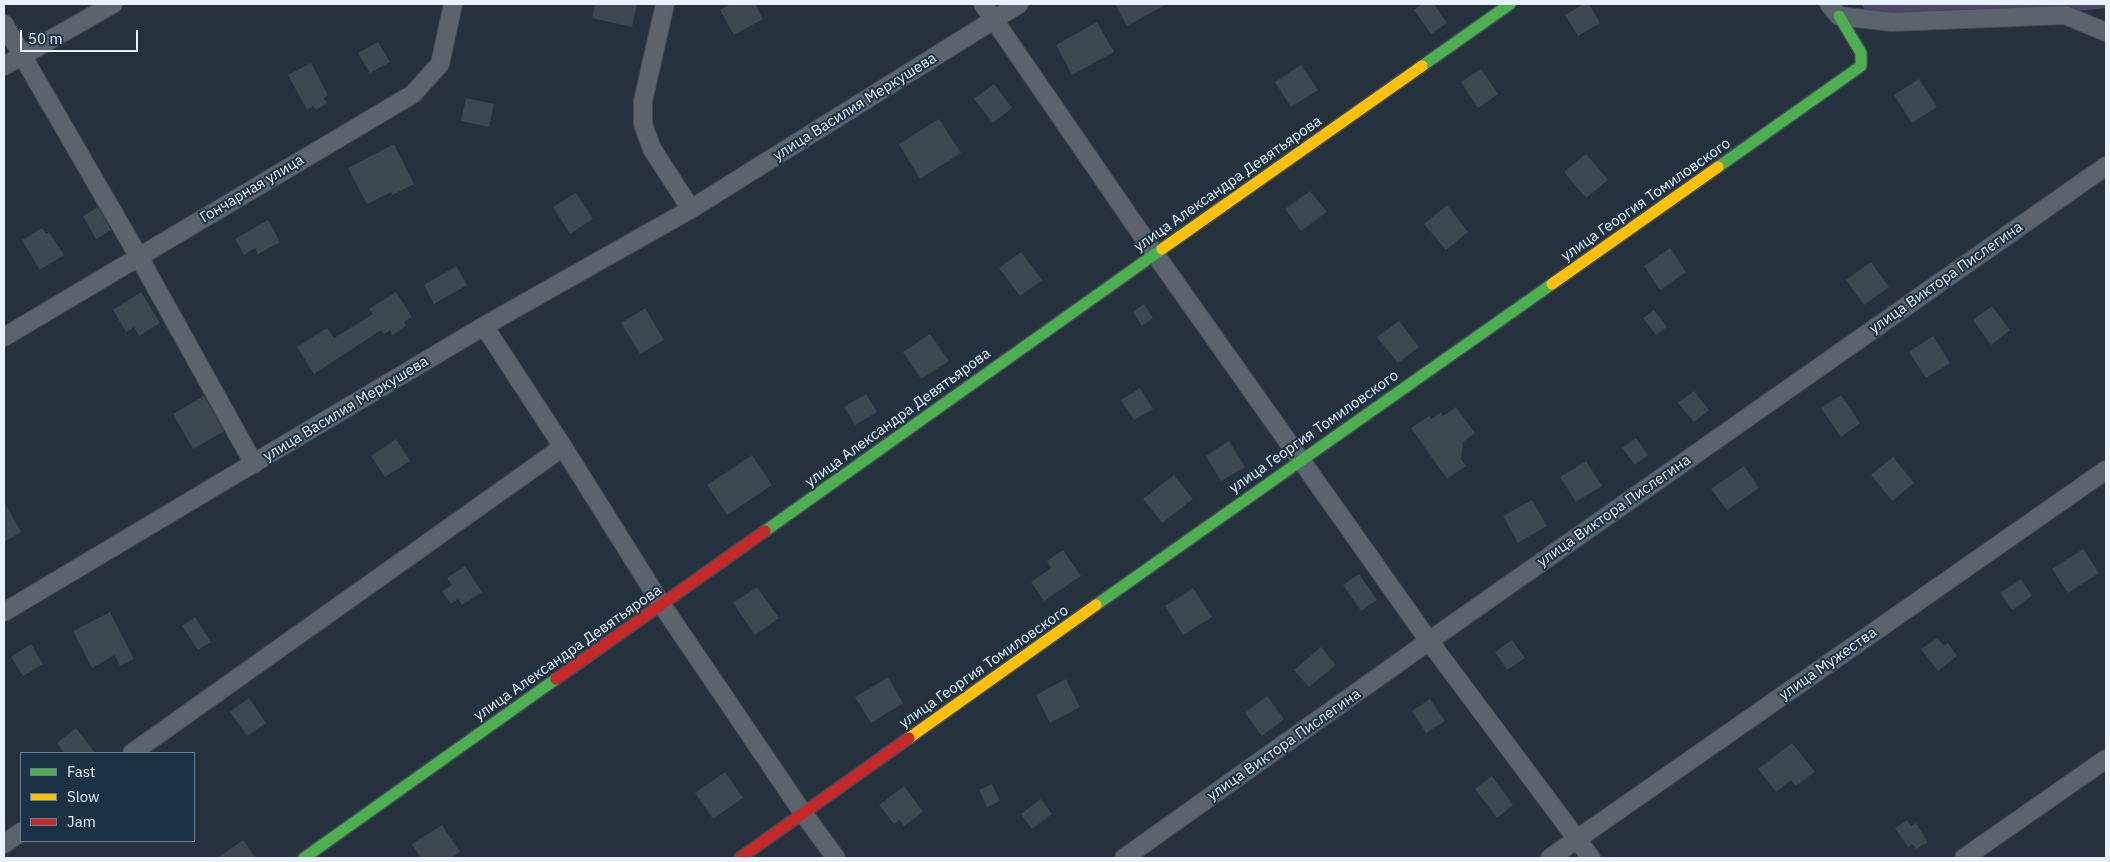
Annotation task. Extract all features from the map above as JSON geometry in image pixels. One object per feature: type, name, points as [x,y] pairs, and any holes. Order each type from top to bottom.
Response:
[{"type":"street","points":[[4,66],[113,4]]},
{"type":"street","name":"Гончарная улица","points":[[4,337],[413,94],[440,64],[454,4]]},
{"type":"street","points":[[665,4],[643,101],[643,124],[652,149],[691,209]]},
{"type":"street","points":[[983,4],[1155,254],[1429,641],[1591,858]]},
{"type":"street","name":"улица Василия Меркушева","points":[[4,612],[484,326],[691,209],[1019,4]]},
{"type":"street","name":"улица Александра Девятьярова","points":[[304,858],[1510,4]]},
{"type":"street","points":[[1834,10],[1892,22],[2065,15],[2106,32]]},
{"type":"street","name":"улица Георгия Томиловского","points":[[740,858],[1301,460],[1851,74],[1861,66],[1861,53],[1834,10]]},
{"type":"street","points":[[4,24],[139,256],[254,464]]},
{"type":"street","name":"улица Виктора Пислегина","points":[[1124,858],[1429,641],[2106,166]]},
{"type":"street","points":[[484,326],[563,447],[662,605],[836,858]]},
{"type":"street","points":[[133,752],[563,447]]},
{"type":"street","name":"улица Мужества","points":[[1550,858],[2106,470]]},
{"type":"street","points":[[1964,858],[2106,759]]},
{"type":"street","points":[[4,844],[20,833]]},
{"type":"shaded area","points":[[1861,4],[2106,4],[2106,8],[1881,31]]},
{"type":"building","points":[[595,4],[637,4],[632,27],[592,18]]},
{"type":"building","points":[[730,4],[755,4],[763,19],[734,35],[720,10]]},
{"type":"building","points":[[1115,4],[1167,4],[1127,26]]},
{"type":"building","points":[[1422,4],[1434,4],[1447,23],[1431,34],[1414,10]]},
{"type":"building","points":[[1584,4],[1589,4],[1600,23],[1578,36],[1565,15]]},
{"type":"building","points":[[1097,22],[1114,52],[1072,75],[1056,45]]},
{"type":"building","points":[[378,42],[390,62],[370,73],[358,53]]},
{"type":"building","points":[[311,63],[328,95],[324,98],[327,103],[316,110],[313,106],[307,110],[288,75]]},
{"type":"building","points":[[1301,65],[1318,90],[1291,107],[1275,82]]},
{"type":"building","points":[[1481,69],[1498,94],[1478,108],[1461,82]]},
{"type":"building","points":[[1919,79],[1937,107],[1912,123],[1894,95]]},
{"type":"building","points":[[994,84],[1012,108],[993,123],[974,99]]},
{"type":"building","points":[[466,98],[494,104],[489,127],[461,121]]},
{"type":"building","points":[[939,119],[961,153],[920,179],[899,144]]},
{"type":"building","points":[[394,144],[414,184],[392,195],[391,192],[367,204],[348,168]]},
{"type":"building","points":[[1586,154],[1608,180],[1586,198],[1564,172]]},
{"type":"building","points":[[1310,191],[1327,212],[1301,231],[1285,209]]},
{"type":"building","points":[[576,193],[593,219],[570,234],[553,207]]},
{"type":"building","points":[[1447,205],[1468,232],[1446,250],[1424,224]]},
{"type":"building","points":[[98,207],[111,230],[96,239],[83,216]]},
{"type":"building","points":[[268,220],[280,242],[258,254],[255,248],[244,255],[235,239]]},
{"type":"building","points":[[42,228],[46,234],[49,232],[64,255],[40,270],[22,240]]},
{"type":"building","points":[[1670,248],[1686,272],[1660,290],[1644,266]]},
{"type":"building","points":[[1021,252],[1042,280],[1020,296],[999,268]]},
{"type":"building","points":[[1871,262],[1889,287],[1864,305],[1846,280]]},
{"type":"building","points":[[456,266],[467,285],[434,304],[424,285]]},
{"type":"building","points":[[141,292],[160,323],[139,336],[134,327],[126,332],[113,310]]},
{"type":"building","points":[[396,292],[412,317],[404,322],[406,326],[392,335],[390,330],[384,334],[381,330],[314,374],[297,347],[327,328],[334,338],[373,314],[369,309]]},
{"type":"building","points":[[1144,304],[1153,318],[1142,326],[1133,312]]},
{"type":"building","points":[[1992,306],[2010,330],[1991,345],[1973,320]]},
{"type":"building","points":[[645,308],[664,340],[640,354],[621,323]]},
{"type":"building","points":[[1654,310],[1667,327],[1656,335],[1643,318]]},
{"type":"building","points":[[1399,321],[1419,347],[1398,363],[1377,337]]},
{"type":"building","points":[[930,334],[949,361],[921,379],[903,352]]},
{"type":"building","points":[[1933,336],[1950,363],[1926,378],[1909,352]]},
{"type":"building","points":[[1140,388],[1153,409],[1134,420],[1121,400]]},
{"type":"building","points":[[1694,391],[1709,410],[1694,422],[1678,403]]},
{"type":"building","points":[[866,394],[877,412],[855,425],[844,407]]},
{"type":"building","points":[[1841,395],[1860,423],[1841,437],[1821,408]]},
{"type":"building","points":[[204,396],[224,431],[193,449],[173,414]]},
{"type":"building","points":[[1456,407],[1475,433],[1463,442],[1461,459],[1466,466],[1447,479],[1411,428],[1429,416],[1432,419],[1441,412],[1443,416]]},
{"type":"building","points":[[1636,438],[1648,455],[1635,465],[1622,448]]},
{"type":"building","points":[[396,439],[410,461],[385,477],[371,456]]},
{"type":"building","points":[[1229,441],[1245,467],[1221,481],[1206,456]]},
{"type":"building","points":[[752,455],[772,485],[727,515],[707,485]]},
{"type":"building","points":[[1893,457],[1914,483],[1892,501],[1871,475]]},
{"type":"building","points":[[1586,461],[1602,486],[1576,502],[1560,477]]},
{"type":"building","points":[[1744,466],[1759,488],[1727,510],[1711,489]]},
{"type":"building","points":[[1174,475],[1193,499],[1162,523],[1143,499]]},
{"type":"building","points":[[1532,500],[1547,526],[1518,543],[1503,516]]},
{"type":"building","points":[[4,502],[21,532],[4,542]]},
{"type":"building","points":[[2083,549],[2099,573],[2068,593],[2052,569]]},
{"type":"building","points":[[1063,550],[1081,576],[1044,601],[1031,582],[1051,568],[1047,561]]},
{"type":"building","points":[[465,566],[482,592],[462,605],[458,599],[451,604],[442,591],[452,585],[447,578]]},
{"type":"building","points":[[1359,574],[1377,600],[1361,611],[1343,585]]},
{"type":"building","points":[[2021,579],[2032,596],[2012,610],[2000,593]]},
{"type":"building","points":[[757,587],[779,618],[755,635],[733,603]]},
{"type":"building","points":[[1193,588],[1212,617],[1183,635],[1165,606]]},
{"type":"building","points":[[110,612],[134,659],[120,666],[115,655],[92,668],[73,631]]},
{"type":"building","points":[[195,617],[211,642],[198,650],[182,626]]},
{"type":"building","points":[[1937,638],[1944,646],[1948,643],[1957,656],[1938,671],[1921,649]]},
{"type":"building","points":[[1512,640],[1525,658],[1507,670],[1495,652]]},
{"type":"building","points":[[31,644],[43,664],[23,676],[11,657]]},
{"type":"building","points":[[1321,647],[1336,665],[1309,687],[1294,670]]},
{"type":"building","points":[[888,677],[903,703],[871,723],[855,697]]},
{"type":"building","points":[[1066,679],[1080,707],[1050,723],[1036,695]]},
{"type":"building","points":[[1267,696],[1284,719],[1262,736],[1245,713]]},
{"type":"building","points":[[249,698],[266,723],[247,736],[230,712]]},
{"type":"building","points":[[1430,699],[1445,721],[1426,733],[1412,711]]},
{"type":"building","points":[[76,728],[94,752],[63,752],[57,743]]},
{"type":"building","points":[[1792,743],[1815,772],[1796,786],[1791,780],[1776,792],[1758,769]]},
{"type":"building","points":[[725,772],[743,798],[713,819],[695,793]]},
{"type":"building","points":[[1492,776],[1513,805],[1497,818],[1475,789]]},
{"type":"building","points":[[992,784],[1000,801],[987,807],[979,790]]},
{"type":"building","points":[[904,786],[923,812],[904,826],[900,820],[894,824],[879,805]]},
{"type":"building","points":[[1041,799],[1052,814],[1032,829],[1021,814]]},
{"type":"building","points":[[1907,820],[1911,826],[1916,823],[1928,842],[1916,849],[1912,844],[1908,847],[1895,828]]},
{"type":"building","points":[[442,825],[460,852],[451,858],[421,858],[412,844]]},
{"type":"building","points":[[243,840],[256,858],[217,858]]},
{"type":"traffic: fast","points":[[1422,66],[1510,4]]},
{"type":"traffic: fast","points":[[1718,167],[1861,66],[1861,53],[1839,16]]},
{"type":"traffic: fast","points":[[765,531],[1162,249]]},
{"type":"traffic: fast","points":[[1096,605],[1552,284]]},
{"type":"traffic: fast","points":[[304,858],[556,679]]},
{"type":"traffic: slow","points":[[1162,249],[1422,66]]},
{"type":"traffic: slow","points":[[1552,284],[1718,167]]},
{"type":"traffic: slow","points":[[909,738],[1096,605]]},
{"type":"traffic: jam","points":[[556,679],[765,531]]},
{"type":"traffic: jam","points":[[740,858],[909,738]]}]
